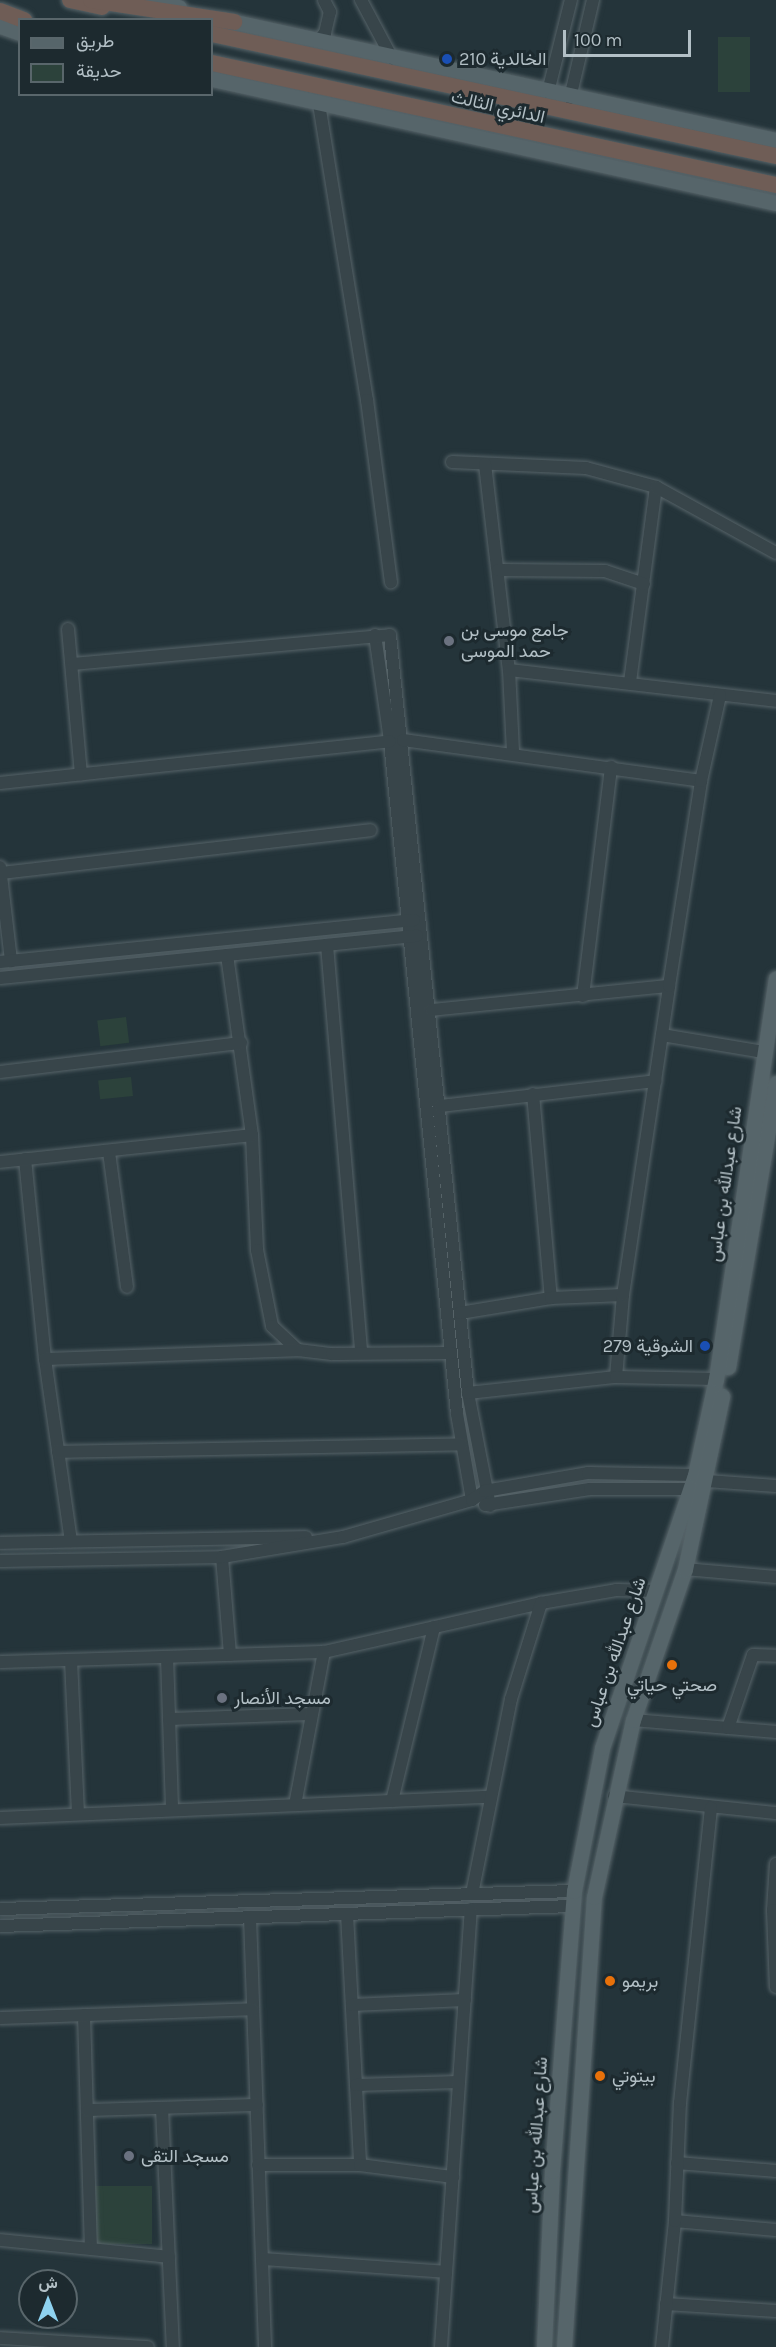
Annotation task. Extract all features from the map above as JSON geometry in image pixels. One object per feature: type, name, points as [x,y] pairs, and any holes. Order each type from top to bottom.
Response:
[{"type":"highway","points":[[70,0],[144,18]]},
{"type":"highway","points":[[91,0],[208,18]]},
{"type":"highway","points":[[0,11],[19,18]]},
{"type":"highway","points":[[213,19],[234,22]]},
{"type":"highway","name":"الدائري الثالث","points":[[213,34],[776,156]]},
{"type":"highway","name":"الدائري الثالث","points":[[213,63],[776,185]]},
{"type":"main road","points":[[152,0],[234,22],[570,98],[776,140]]},
{"type":"main road","points":[[0,26],[18,32]]},
{"type":"main road","points":[[213,79],[776,203]]},
{"type":"main road","name":"شارع عبدالله بن عباس","points":[[564,2347],[594,1897],[614,1796],[633,1720],[685,1569],[776,978]]},
{"type":"main road","name":"شارع عبدالله بن عباس","points":[[544,2347],[552,2171],[573,1898],[602,1748],[698,1482],[771,1153],[776,1083]]},
{"type":"street","points":[[318,41],[325,33],[330,12],[324,0]]},
{"type":"street","points":[[361,0],[392,58]]},
{"type":"street","points":[[548,92],[571,0]]},
{"type":"street","points":[[570,98],[593,0]]},
{"type":"street","points":[[319,104],[367,400],[391,582]]},
{"type":"street","points":[[452,462],[586,468],[656,487],[776,553]]},
{"type":"street","points":[[485,464],[509,670],[513,752]]},
{"type":"street","points":[[630,684],[656,487]]},
{"type":"street","points":[[498,570],[605,571],[644,584]]},
{"type":"street","points":[[68,629],[73,664],[81,774]]},
{"type":"street","points":[[375,635],[390,741],[451,1353],[462,1444],[472,1500]]},
{"type":"street","points":[[73,664],[390,635],[423,934],[468,1393],[484,1491],[490,1506]]},
{"type":"street","points":[[509,670],[776,701]]},
{"type":"street","points":[[616,1377],[623,1295],[669,986],[701,781],[720,695]]},
{"type":"street","points":[[403,740],[513,752],[701,781]]},
{"type":"street","points":[[0,783],[390,741]]},
{"type":"street","points":[[583,996],[610,766]]},
{"type":"street","points":[[1,873],[371,830]]},
{"type":"street","points":[[0,866],[5,962],[421,919]]},
{"type":"street","points":[[0,978],[423,934]]},
{"type":"street","points":[[327,945],[361,1353]]},
{"type":"street","points":[[227,955],[252,1135],[257,1250],[272,1326],[298,1350]]},
{"type":"street","points":[[430,1010],[669,986]]},
{"type":"street","points":[[662,1035],[764,1052]]},
{"type":"street","points":[[0,1072],[241,1043]]},
{"type":"street","points":[[440,1106],[656,1081]]},
{"type":"street","points":[[534,1095],[551,1298]]},
{"type":"street","points":[[0,1162],[252,1135]]},
{"type":"street","points":[[109,1152],[127,1287]]},
{"type":"street","points":[[25,1159],[45,1359],[71,1542]]},
{"type":"street","points":[[460,1313],[551,1298],[623,1295]]},
{"type":"street","points":[[45,1359],[298,1350],[451,1353]]},
{"type":"street","points":[[468,1393],[616,1377],[716,1379]]},
{"type":"street","points":[[58,1452],[462,1444]]},
{"type":"street","points":[[0,1562],[222,1557],[343,1537],[472,1500],[484,1491],[588,1473],[776,1486]]},
{"type":"street","points":[[472,1500],[490,1506],[590,1489],[698,1482]]},
{"type":"street","points":[[0,1543],[343,1537]]},
{"type":"street","points":[[222,1557],[230,1655]]},
{"type":"street","points":[[685,1569],[776,1577]]},
{"type":"street","points":[[0,1662],[324,1652],[541,1603],[615,1590],[657,1591]]},
{"type":"street","points":[[472,1894],[489,1797],[511,1700],[541,1603]]},
{"type":"street","points":[[392,1801],[434,1627]]},
{"type":"street","points":[[295,1805],[324,1652]]},
{"type":"street","points":[[728,1728],[753,1655],[776,1656]]},
{"type":"street","points":[[167,1657],[172,1810]]},
{"type":"street","points":[[71,1660],[78,1814]]},
{"type":"street","points":[[169,1719],[312,1714]]},
{"type":"street","points":[[633,1720],[776,1732]]},
{"type":"street","points":[[614,1796],[711,1808],[776,1813]]},
{"type":"street","points":[[0,1818],[489,1797]]},
{"type":"street","points":[[662,2347],[675,2221],[677,2163],[695,1936],[711,1808]]},
{"type":"street","points":[[776,1864],[776,1987]]},
{"type":"street","points":[[0,1909],[472,1894],[573,1898]]},
{"type":"street","points":[[0,1926],[471,1909],[573,1898]]},
{"type":"street","points":[[441,2347],[471,1909]]},
{"type":"street","points":[[347,1914],[360,2165]]},
{"type":"street","points":[[250,1917],[265,2347]]},
{"type":"street","points":[[352,2005],[465,2000]]},
{"type":"street","points":[[0,2018],[253,2009]]},
{"type":"street","points":[[84,2015],[91,2248]]},
{"type":"street","points":[[356,2085],[459,2082]]},
{"type":"street","points":[[87,2110],[256,2105]]},
{"type":"street","points":[[162,2108],[173,2347]]},
{"type":"street","points":[[677,2163],[776,2171]]},
{"type":"street","points":[[258,2165],[360,2165],[453,2177]]},
{"type":"street","points":[[675,2221],[776,2230]]},
{"type":"street","points":[[0,2240],[169,2257]]},
{"type":"street","points":[[262,2259],[446,2272]]},
{"type":"street","points":[[666,2304],[776,2311]]},
{"type":"street","points":[[0,2338],[148,2347]]},
{"type":"green space","points":[[718,37],[750,37],[750,92],[718,92]]},
{"type":"green space","points":[[126,1017],[129,1043],[100,1046],[97,1021]]},
{"type":"green space","points":[[131,1077],[133,1096],[100,1099],[98,1080]]},
{"type":"green space","points":[[94,2186],[152,2186],[152,2244],[94,2244]]},
{"type":"place","name":"الخالدية 210","points":[[447,59]]},
{"type":"place","name":"جامع موسى بن حمد الموسى","points":[[449,641]]},
{"type":"place","name":"الشوقية 279","points":[[705,1346]]},
{"type":"place","name":"صحتي حياتي","points":[[672,1665]]},
{"type":"place","name":"مسجد الأنصار","points":[[222,1698]]},
{"type":"place","name":"بريمو","points":[[610,1981]]},
{"type":"place","name":"بيتوتي","points":[[600,2076]]},
{"type":"place","name":"مسجد التقى","points":[[129,2156]]}]
